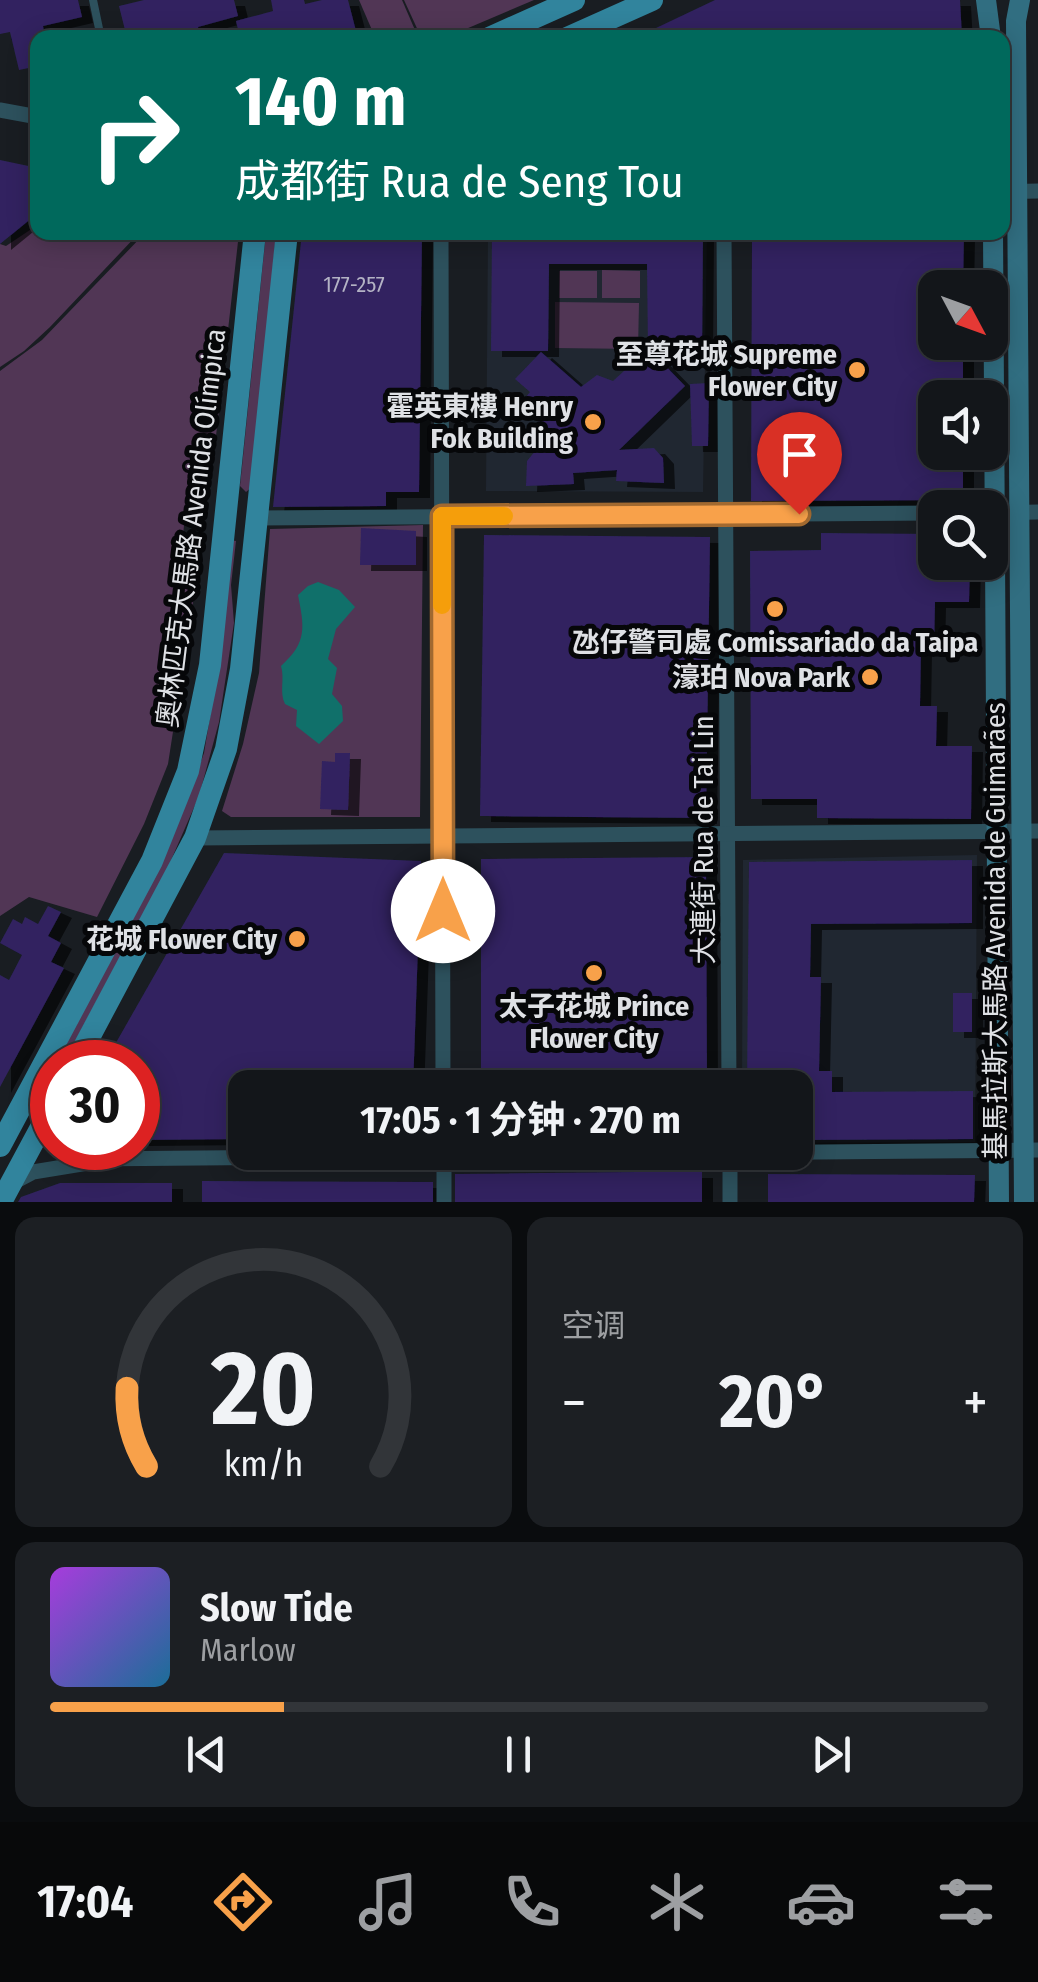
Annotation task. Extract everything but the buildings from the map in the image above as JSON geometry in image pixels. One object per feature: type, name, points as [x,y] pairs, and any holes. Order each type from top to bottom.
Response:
[{"type":"main road","points":[[508,30],[574,0]]},
{"type":"main road","points":[[584,30],[652,0]]},
{"type":"main road","points":[[986,0],[991,30]]},
{"type":"main road","name":"基馬拉斯大馬路 Avenida de Guimarães","points":[[1020,0],[1016,21],[1029,512],[1031,1150],[1024,1202]]},
{"type":"main road","name":"奧林匹克大馬路 Avenida Olímpica","points":[[0,1146],[7,1117],[152,860],[188,772],[206,692],[255,240]]},
{"type":"main road","points":[[88,1040],[195,838],[217,781],[237,696],[286,240]]},
{"type":"main road","name":"基馬拉斯大馬路 Avenida de Guimarães","points":[[992,490],[993,240]]},
{"type":"main road","points":[[228,495],[257,519]]},
{"type":"main road","points":[[224,538],[257,519]]},
{"type":"main road","name":"基馬拉斯大馬路 Avenida de Guimarães","points":[[993,580],[999,1202]]},
{"type":"main road","points":[[4,1197],[30,1148]]},
{"type":"street","points":[[0,110],[30,116]]},
{"type":"street","points":[[441,240],[444,1070]]},
{"type":"street","name":"大連街 Rua de Tai Lin","points":[[724,240],[729,1070]]},
{"type":"street","points":[[257,519],[918,513]]},
{"type":"street","points":[[195,838],[1030,831]]},
{"type":"street","points":[[813,1152],[1031,1150]]},
{"type":"street","points":[[160,1158],[228,1157]]},
{"type":"street","points":[[4,1197],[20,1178],[46,1170]]},
{"type":"street","points":[[444,1170],[444,1202]]},
{"type":"street","points":[[730,1170],[730,1202]]},
{"type":"lane","points":[[92,0],[98,30]]},
{"type":"shaded area","points":[[359,0],[402,0],[415,30],[372,30]]},
{"type":"shaded area","points":[[404,0],[534,0],[463,30],[418,30]]},
{"type":"shaded area","points":[[30,230],[30,240],[132,240],[50,327],[0,367],[0,244],[6,246]]},
{"type":"shaded area","points":[[138,240],[238,240],[216,436],[203,474],[187,496],[180,565],[196,583],[168,764],[144,824],[97,917],[29,897],[0,916],[0,371],[42,340]]},
{"type":"shaded area","points":[[265,240],[275,240],[253,486],[246,492],[240,486]]},
{"type":"shaded area","points":[[488,240],[707,240],[703,492],[486,491]]},
{"type":"shaded area","points":[[602,270],[640,271],[640,298],[602,298]]},
{"type":"shaded area","points":[[559,271],[597,271],[597,298],[559,298]]},
{"type":"shaded area","points":[[555,302],[639,303],[638,349],[555,348]]},
{"type":"shaded area","points":[[423,525],[420,817],[231,817],[222,811],[259,673],[270,529]]},
{"type":"shaded area","points":[[231,540],[236,541],[231,585],[234,623],[219,722],[199,796],[168,867],[76,1040],[64,1040],[187,800],[204,753],[217,675]]},
{"type":"shaded area","points":[[318,582],[339,590],[355,607],[336,629],[328,659],[337,668],[332,694],[342,706],[343,721],[319,744],[296,726],[297,710],[285,704],[281,666],[296,649],[302,633],[298,595]]},
{"type":"shaded area","points":[[977,855],[975,1142],[813,1143],[813,1070],[742,1070],[743,860]]},
{"type":"slow traffic","points":[[442,605],[442,516],[504,516]]},
{"type":"place","name":"至尊花城 Supreme Flower City","points":[[857,370]]},
{"type":"place","name":"霍英東樓 Henry Fok Building","points":[[593,422]]},
{"type":"place","name":"氹仔警司處 Comissariado da Taipa","points":[[775,609]]},
{"type":"place","name":"濠珀 Nova Park","points":[[870,677]]},
{"type":"place","name":"花城 Flower City","points":[[297,939]]},
{"type":"place","name":"太子花城 Prince Flower City","points":[[594,973]]},
{"type":"route","points":[[443,911],[442,516],[799,514]]}]
